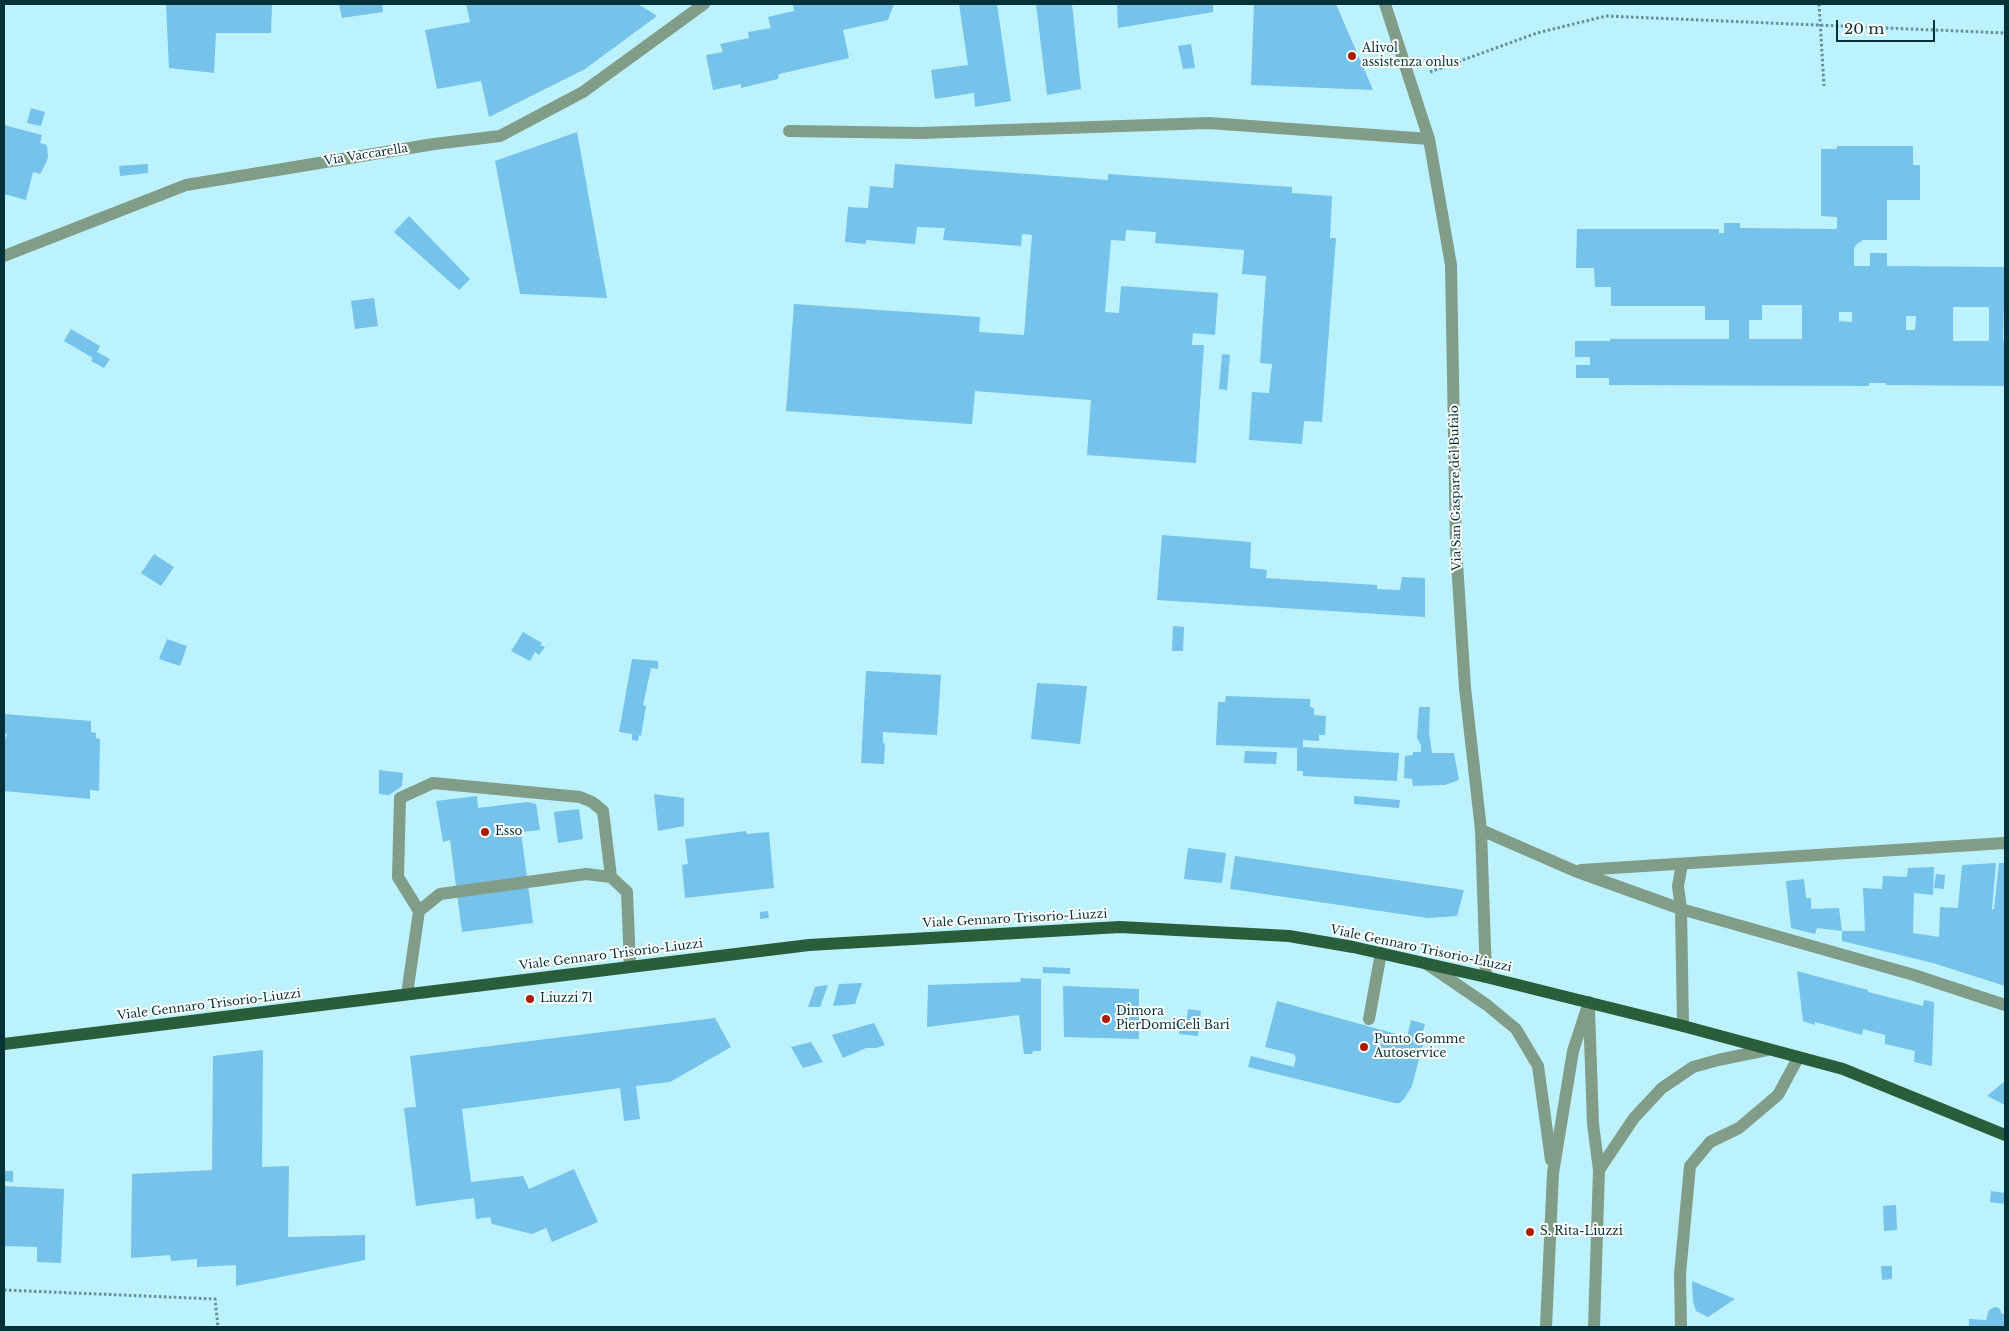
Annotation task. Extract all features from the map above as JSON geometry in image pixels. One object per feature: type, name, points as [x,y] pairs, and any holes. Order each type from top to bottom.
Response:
[{"type":"main road","name":"Viale Gennaro Trisorio-Liuzzi","points":[[4,1044],[809,945],[1120,927],[1289,936],[1381,953],[1486,977],[1683,1026],[1766,1050],[1843,1069],[2005,1135]]},
{"type":"street","name":"Via Vaccarella","points":[[4,256],[186,185],[434,144],[500,136],[583,92],[704,4]]},
{"type":"street","name":"Via San Gaspare del Bufalo","points":[[1384,5],[1429,139],[1452,264],[1456,547],[1465,688],[1481,830],[1486,977]]},
{"type":"street","points":[[789,131],[920,133],[1209,123],[1429,139]]},
{"type":"street","points":[[407,994],[419,911],[398,877],[400,798],[433,784],[580,797],[592,802],[603,811],[610,877]]},
{"type":"street","points":[[1481,830],[1575,871],[1681,909],[1914,975],[2005,1005]]},
{"type":"street","points":[[1575,871],[2005,843]]},
{"type":"street","points":[[1682,864],[1678,886],[1681,909],[1683,1026]]},
{"type":"street","points":[[419,911],[440,894],[586,874],[610,877],[627,892],[630,966]]},
{"type":"street","points":[[1369,1019],[1381,953]]},
{"type":"street","points":[[1426,963],[1487,1005],[1516,1029],[1538,1066],[1553,1172]]},
{"type":"street","points":[[1546,1327],[1553,1172],[1572,1051],[1589,1002]]},
{"type":"street","points":[[1589,1002],[1594,1124],[1599,1170],[1594,1327]]},
{"type":"street","points":[[1599,1170],[1634,1118],[1662,1088],[1693,1067],[1766,1050]]},
{"type":"street","points":[[1681,1327],[1680,1274],[1690,1166],[1710,1142],[1738,1128],[1778,1095],[1798,1058]]},
{"type":"path","points":[[1819,4],[1824,86]]},
{"type":"path","points":[[1409,79],[1537,33],[1606,16],[2005,33]]},
{"type":"path","points":[[4,1290],[215,1299],[218,1327]]},
{"type":"building","points":[[166,4],[272,4],[271,33],[216,33],[214,73],[169,68]]},
{"type":"building","points":[[339,4],[382,4],[383,12],[342,18]]},
{"type":"building","points":[[466,4],[638,4],[657,16],[585,69],[489,117],[481,81],[437,89],[425,30],[470,22]]},
{"type":"building","points":[[793,4],[894,4],[888,20],[843,30],[849,58],[779,74],[778,79],[741,88],[741,84],[713,90],[706,55],[723,52],[720,44],[749,38],[748,32],[771,28],[768,17],[794,11]]},
{"type":"building","points":[[959,4],[997,4],[1011,101],[975,107],[974,93],[935,99],[931,70],[968,65]]},
{"type":"building","points":[[1036,4],[1072,4],[1081,89],[1047,95]]},
{"type":"building","points":[[1117,4],[1213,4],[1213,12],[1118,28]]},
{"type":"building","points":[[1254,4],[1336,4],[1373,90],[1251,85]]},
{"type":"building","points":[[1191,44],[1195,68],[1183,69],[1178,46]]},
{"type":"building","points":[[31,108],[45,112],[41,126],[27,123]]},
{"type":"building","points":[[4,125],[42,135],[40,143],[47,145],[48,157],[46,163],[40,174],[33,172],[26,200],[4,194]]},
{"type":"building","points":[[577,132],[607,298],[520,294],[495,161]]},
{"type":"building","points":[[1837,146],[1913,146],[1913,165],[1920,165],[1920,200],[1887,200],[1887,240],[1863,240],[1857,244],[1854,248],[1854,266],[1870,266],[1870,253],[1887,253],[1887,266],[2005,267],[2003,341],[2005,341],[2005,386],[1886,385],[1886,383],[1869,383],[1869,386],[1609,385],[1609,378],[1576,378],[1576,365],[1590,365],[1590,357],[1575,357],[1575,341],[1610,341],[1610,339],[1729,339],[1729,320],[1705,320],[1705,306],[1611,306],[1611,287],[1595,287],[1594,268],[1576,268],[1577,229],[1719,229],[1719,233],[1724,233],[1724,223],[1740,223],[1740,228],[1837,229],[1837,217],[1821,216],[1821,149],[1837,149]],"holes":[[[1762,305],[1802,305],[1802,339],[1749,339],[1749,320],[1762,320]],[[1953,307],[1989,307],[1989,341],[1953,341]],[[1839,312],[1852,312],[1852,322],[1839,321]],[[1906,316],[1916,316],[1915,330],[1906,330]]]},
{"type":"building","points":[[148,164],[148,173],[120,176],[119,166]]},
{"type":"building","points":[[895,164],[1108,180],[1108,174],[1292,187],[1292,193],[1332,196],[1330,238],[1336,238],[1322,422],[1304,421],[1302,444],[1249,440],[1252,392],[1269,393],[1272,364],[1260,363],[1266,276],[1242,274],[1244,250],[1155,243],[1156,232],[1126,230],[1125,241],[1111,240],[1105,312],[1119,313],[1121,286],[1218,293],[1215,335],[1193,333],[1192,345],[1204,345],[1196,463],[1087,455],[1091,400],[975,391],[972,424],[786,411],[794,304],[980,317],[979,332],[1024,335],[1032,235],[1022,234],[1021,246],[943,240],[945,228],[917,227],[915,244],[866,240],[866,244],[845,242],[848,207],[868,208],[870,186],[893,188]]},
{"type":"building","points":[[409,216],[470,279],[459,290],[394,232]]},
{"type":"building","points":[[374,298],[378,326],[355,329],[351,301]]},
{"type":"building","points":[[71,329],[100,346],[97,352],[110,359],[104,368],[91,361],[93,358],[64,341]]},
{"type":"building","points":[[1222,354],[1230,355],[1227,390],[1219,389]]},
{"type":"building","points":[[1162,535],[1251,542],[1250,568],[1267,570],[1266,578],[1377,585],[1377,589],[1400,590],[1402,577],[1425,578],[1425,617],[1157,600]]},
{"type":"building","points":[[154,554],[174,567],[161,586],[141,573]]},
{"type":"building","points":[[1173,626],[1184,627],[1183,651],[1172,651]]},
{"type":"building","points":[[523,632],[542,643],[540,645],[545,647],[539,655],[535,652],[530,661],[511,651]]},
{"type":"building","points":[[167,639],[187,646],[180,666],[159,659]]},
{"type":"building","points":[[632,659],[658,661],[658,669],[651,668],[643,705],[646,706],[641,736],[639,735],[638,741],[632,740],[632,734],[619,732]]},
{"type":"building","points":[[866,671],[941,675],[937,735],[883,732],[883,743],[885,744],[884,764],[861,763]]},
{"type":"building","points":[[1037,683],[1087,686],[1080,744],[1031,739]]},
{"type":"building","points":[[1226,696],[1310,699],[1310,707],[1314,708],[1314,715],[1326,716],[1325,735],[1319,735],[1319,741],[1303,740],[1303,747],[1399,753],[1397,781],[1303,776],[1303,771],[1297,771],[1297,748],[1216,745],[1218,702],[1225,702]]},
{"type":"building","points":[[1419,707],[1430,707],[1429,732],[1432,753],[1454,753],[1459,780],[1445,785],[1413,786],[1412,779],[1404,778],[1405,756],[1413,755],[1413,752],[1421,752],[1421,745],[1417,738]]},
{"type":"building","points":[[4,714],[91,721],[91,732],[96,733],[96,738],[100,739],[99,791],[90,790],[90,799],[4,791],[4,740],[7,734],[4,734]]},
{"type":"building","points":[[1245,751],[1277,752],[1276,764],[1244,763]]},
{"type":"building","points":[[379,770],[403,773],[402,786],[389,795],[379,794]]},
{"type":"building","points":[[654,794],[684,798],[684,826],[658,831]]},
{"type":"building","points":[[477,796],[478,808],[527,802],[536,804],[540,830],[521,832],[533,923],[462,932],[450,840],[443,842],[436,801]]},
{"type":"building","points":[[1354,796],[1400,800],[1399,808],[1354,804]]},
{"type":"building","points":[[579,809],[583,839],[558,843],[554,812]]},
{"type":"building","points":[[746,831],[747,834],[769,832],[774,888],[685,898],[682,865],[688,864],[685,839]]},
{"type":"building","points":[[1188,848],[1226,853],[1222,883],[1184,879]]},
{"type":"building","points":[[1235,856],[1464,890],[1457,916],[1428,918],[1230,889]]},
{"type":"building","points":[[1996,863],[1992,909],[1994,909],[1999,863],[2005,863],[2005,986],[1933,963],[1842,941],[1842,931],[1865,931],[1863,888],[1882,889],[1883,876],[1907,877],[1908,868],[1934,867],[1933,895],[1914,893],[1913,933],[1939,937],[1940,907],[1958,908],[1962,865]]},
{"type":"building","points":[[1936,874],[1945,875],[1944,889],[1934,888]]},
{"type":"building","points":[[1804,879],[1806,898],[1811,898],[1811,909],[1839,908],[1842,931],[1817,928],[1815,934],[1791,928],[1786,881]]},
{"type":"building","points":[[768,911],[769,918],[760,919],[760,912]]},
{"type":"building","points":[[1043,967],[1070,968],[1070,974],[1043,973]]},
{"type":"building","points":[[1797,971],[1923,1006],[1924,1000],[1934,1002],[1932,1066],[1914,1062],[1915,1051],[1885,1044],[1885,1035],[1863,1029],[1862,1035],[1815,1022],[1815,1025],[1803,1021]]},
{"type":"building","points":[[1021,978],[1041,979],[1041,1051],[1024,1054],[1019,1015],[927,1027],[928,985],[1020,982]]},
{"type":"building","points":[[862,983],[855,1004],[833,1006],[839,984]]},
{"type":"building","points":[[828,985],[820,1007],[808,1007],[815,987]]},
{"type":"building","points":[[1063,986],[1139,989],[1139,1039],[1064,1037]]},
{"type":"building","points":[[1277,1001],[1407,1037],[1411,1020],[1425,1024],[1421,1039],[1424,1040],[1412,1086],[1404,1099],[1400,1103],[1395,1103],[1248,1067],[1251,1056],[1294,1067],[1296,1058],[1294,1054],[1265,1047]]},
{"type":"building","points":[[1188,1009],[1201,1011],[1198,1036],[1179,1034],[1181,1017],[1187,1018]]},
{"type":"building","points":[[715,1018],[731,1047],[670,1082],[636,1086],[640,1119],[624,1121],[620,1088],[462,1109],[471,1182],[523,1176],[529,1189],[574,1169],[598,1222],[552,1242],[546,1228],[532,1234],[492,1224],[490,1217],[476,1219],[474,1198],[416,1206],[404,1108],[416,1107],[410,1056]]},
{"type":"building","points":[[874,1023],[885,1045],[876,1048],[866,1048],[843,1058],[832,1035]]},
{"type":"building","points":[[811,1042],[823,1062],[803,1068],[791,1047]]},
{"type":"building","points":[[263,1050],[262,1167],[289,1166],[288,1237],[365,1235],[365,1260],[236,1286],[236,1265],[197,1267],[197,1259],[171,1261],[170,1255],[131,1258],[132,1174],[212,1170],[213,1056]]},
{"type":"building","points":[[2005,1081],[2005,1105],[1987,1096]]},
{"type":"building","points":[[4,1171],[13,1171],[13,1182],[4,1181]]},
{"type":"building","points":[[4,1186],[64,1189],[61,1263],[37,1262],[37,1247],[4,1246]]},
{"type":"building","points":[[1991,1191],[2005,1193],[2005,1204],[1990,1202]]},
{"type":"building","points":[[1896,1205],[1897,1230],[1884,1231],[1883,1206]]},
{"type":"building","points":[[1881,1266],[1892,1266],[1892,1279],[1882,1280]]},
{"type":"building","points":[[1692,1281],[1735,1299],[1708,1317],[1696,1311],[1693,1302]]},
{"type":"building","points":[[1995,1307],[1999,1308],[2002,1314],[2005,1314],[2005,1327],[1969,1327],[1969,1319],[1986,1320],[1989,1310]]},
{"type":"place","name":"Alivol assistenza onlus","points":[[1352,56]]},
{"type":"place","name":"Esso","points":[[485,832]]},
{"type":"place","name":"Liuzzi 71","points":[[530,999]]},
{"type":"place","name":"Dimora PierDomiCeli Bari","points":[[1106,1019]]},
{"type":"place","name":"Punto Gomme Autoservice","points":[[1364,1047]]},
{"type":"place","name":"S. Rita-Liuzzi","points":[[1530,1232]]}]
